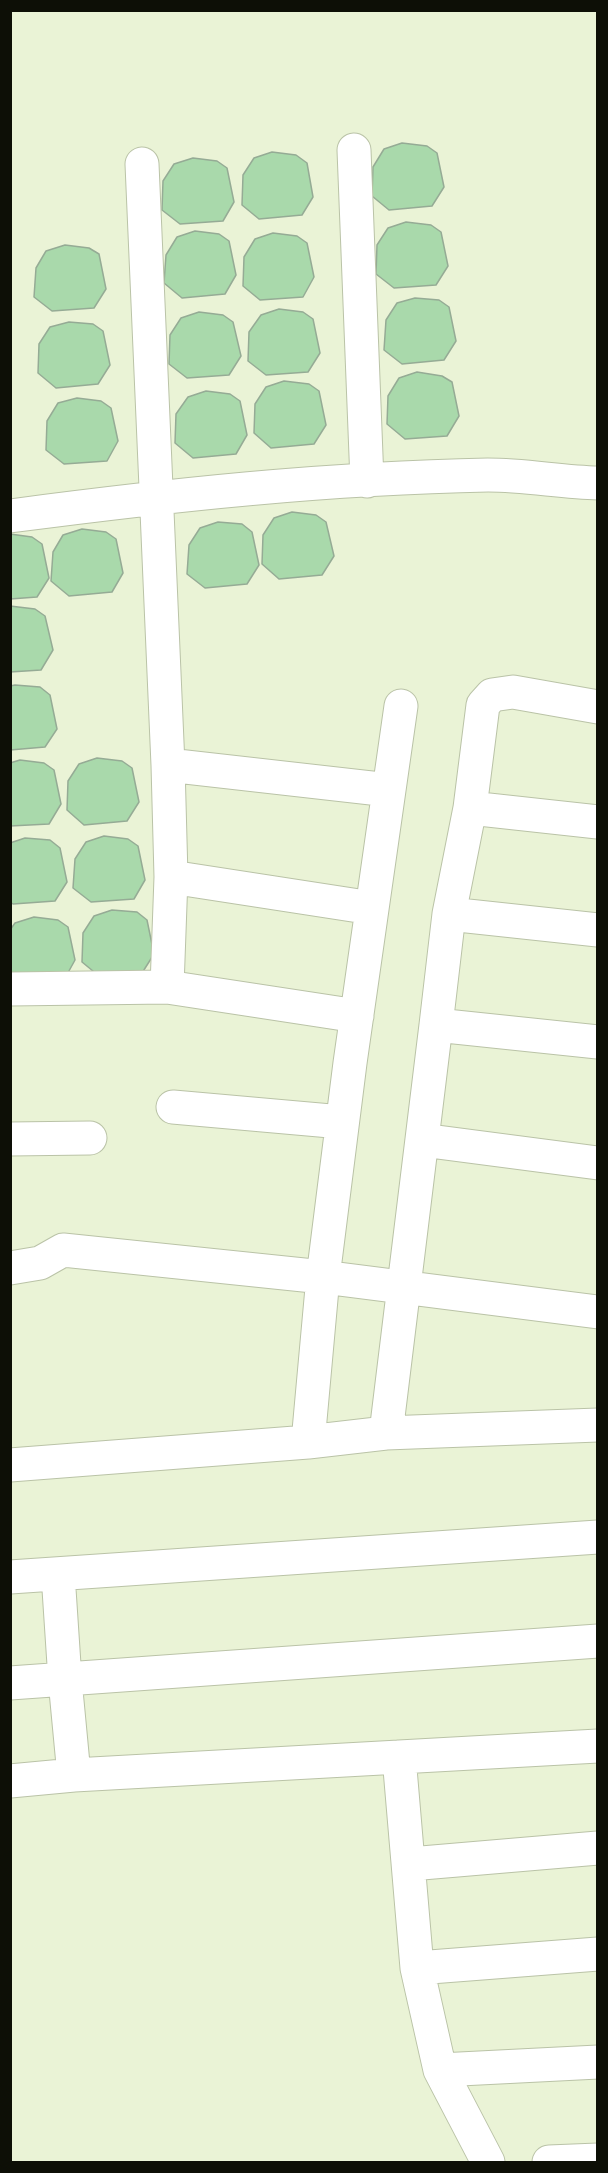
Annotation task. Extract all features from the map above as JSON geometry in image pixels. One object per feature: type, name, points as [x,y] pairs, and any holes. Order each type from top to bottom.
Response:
[{"type":"street","points":[[354,150],[367,481]]},
{"type":"street","points":[[142,164],[168,765],[171,877],[167,987]]},
{"type":"street","points":[[10,516],[157,497],[367,481],[490,475],[597,483]]},
{"type":"street","points":[[386,1433],[449,914],[470,808],[483,705],[492,695],[513,692],[597,707]]},
{"type":"street","points":[[308,1443],[322,1277],[401,706]]},
{"type":"street","points":[[168,765],[389,790]]},
{"type":"street","points":[[470,808],[597,822]]},
{"type":"street","points":[[171,877],[372,908]]},
{"type":"street","points":[[449,914],[597,930]]},
{"type":"street","points":[[10,988],[167,987],[357,1016]]},
{"type":"street","points":[[436,1025],[597,1042]]},
{"type":"street","points":[[173,1107],[342,1122]]},
{"type":"street","points":[[10,1139],[90,1138]]},
{"type":"street","points":[[422,1140],[597,1163]]},
{"type":"street","points":[[10,1268],[40,1263],[63,1250],[322,1277],[597,1312]]},
{"type":"street","points":[[10,1465],[308,1443],[386,1433],[597,1425]]},
{"type":"street","points":[[10,1577],[597,1538]]},
{"type":"street","points":[[58,1574],[64,1680],[74,1775]]},
{"type":"street","points":[[10,1683],[597,1641]]},
{"type":"street","points":[[10,1781],[74,1775],[597,1746]]},
{"type":"street","points":[[399,1757],[410,1864],[417,1968],[440,2070],[488,2163]]},
{"type":"street","points":[[410,1864],[597,1848]]},
{"type":"street","points":[[417,1968],[597,1954]]},
{"type":"street","points":[[440,2070],[597,2062]]},
{"type":"street","points":[[549,2163],[597,2160]]},
{"type":"building","points":[[402,143],[427,146],[437,153],[444,187],[432,206],[389,210],[372,196],[373,167],[384,149]]},
{"type":"building","points":[[272,152],[296,155],[307,163],[313,197],[302,215],[259,219],[242,205],[243,175],[254,158]]},
{"type":"building","points":[[193,158],[217,161],[227,168],[234,202],[223,221],[180,224],[162,210],[163,181],[174,164]]},
{"type":"building","points":[[406,222],[431,225],[441,232],[448,266],[436,285],[394,288],[376,274],[377,245],[388,228]]},
{"type":"building","points":[[195,231],[219,234],[229,241],[236,275],[225,294],[182,298],[164,283],[166,255],[177,237]]},
{"type":"building","points":[[273,233],[297,236],[307,243],[314,277],[303,297],[260,300],[243,286],[244,257],[255,239]]},
{"type":"building","points":[[65,245],[89,248],[99,254],[106,289],[94,308],[52,311],[34,297],[36,268],[46,251]]},
{"type":"building","points":[[415,298],[439,300],[449,307],[456,341],[444,360],[402,364],[384,350],[386,320],[397,303]]},
{"type":"building","points":[[279,309],[303,312],[313,319],[320,353],[308,372],[266,375],[248,361],[249,332],[261,315]]},
{"type":"building","points":[[199,312],[223,315],[233,322],[241,356],[229,375],[187,378],[169,364],[170,335],[181,318]]},
{"type":"building","points":[[69,322],[93,324],[103,331],[110,365],[98,384],[56,388],[38,373],[39,344],[50,327]]},
{"type":"building","points":[[417,372],[442,376],[452,382],[459,416],[447,436],[405,439],[387,424],[388,396],[399,378]]},
{"type":"building","points":[[284,381],[309,384],[319,391],[326,425],[314,444],[271,448],[254,433],[255,404],[266,387]]},
{"type":"building","points":[[206,391],[230,394],[240,401],[247,435],[236,454],[193,458],[175,443],[176,414],[188,397]]},
{"type":"building","points":[[77,398],[101,401],[111,408],[118,441],[107,461],[64,464],[46,450],[47,421],[58,403]]},
{"type":"building","points":[[292,512],[316,515],[326,522],[334,556],[322,575],[279,579],[262,564],[263,535],[274,518]]},
{"type":"building","points":[[218,522],[242,524],[252,532],[259,565],[247,584],[205,588],[187,574],[189,545],[200,528]]},
{"type":"building","points":[[82,529],[106,532],[116,539],[123,573],[112,592],[69,596],[51,581],[53,552],[63,535]]},
{"type":"building","points":[[10,534],[32,537],[42,544],[49,578],[37,597],[10,599]]},
{"type":"building","points":[[10,606],[35,609],[45,616],[53,650],[41,670],[10,672]]},
{"type":"building","points":[[10,686],[40,687],[50,695],[57,729],[45,747],[10,750]]},
{"type":"building","points":[[97,758],[122,761],[132,768],[139,802],[127,821],[84,825],[67,810],[68,781],[79,764]]},
{"type":"building","points":[[20,760],[44,763],[54,770],[61,804],[49,824],[10,826],[10,763]]},
{"type":"building","points":[[104,836],[128,839],[138,846],[145,880],[134,899],[91,902],[73,888],[75,859],[86,842]]},
{"type":"building","points":[[25,838],[50,840],[60,848],[67,882],[55,901],[13,904],[10,902],[10,843]]},
{"type":"building","points":[[112,910],[137,912],[147,920],[154,954],[142,973],[99,976],[82,962],[83,933],[94,916]]},
{"type":"building","points":[[34,917],[58,920],[68,927],[75,960],[64,980],[10,975],[10,930],[15,923]]}]
